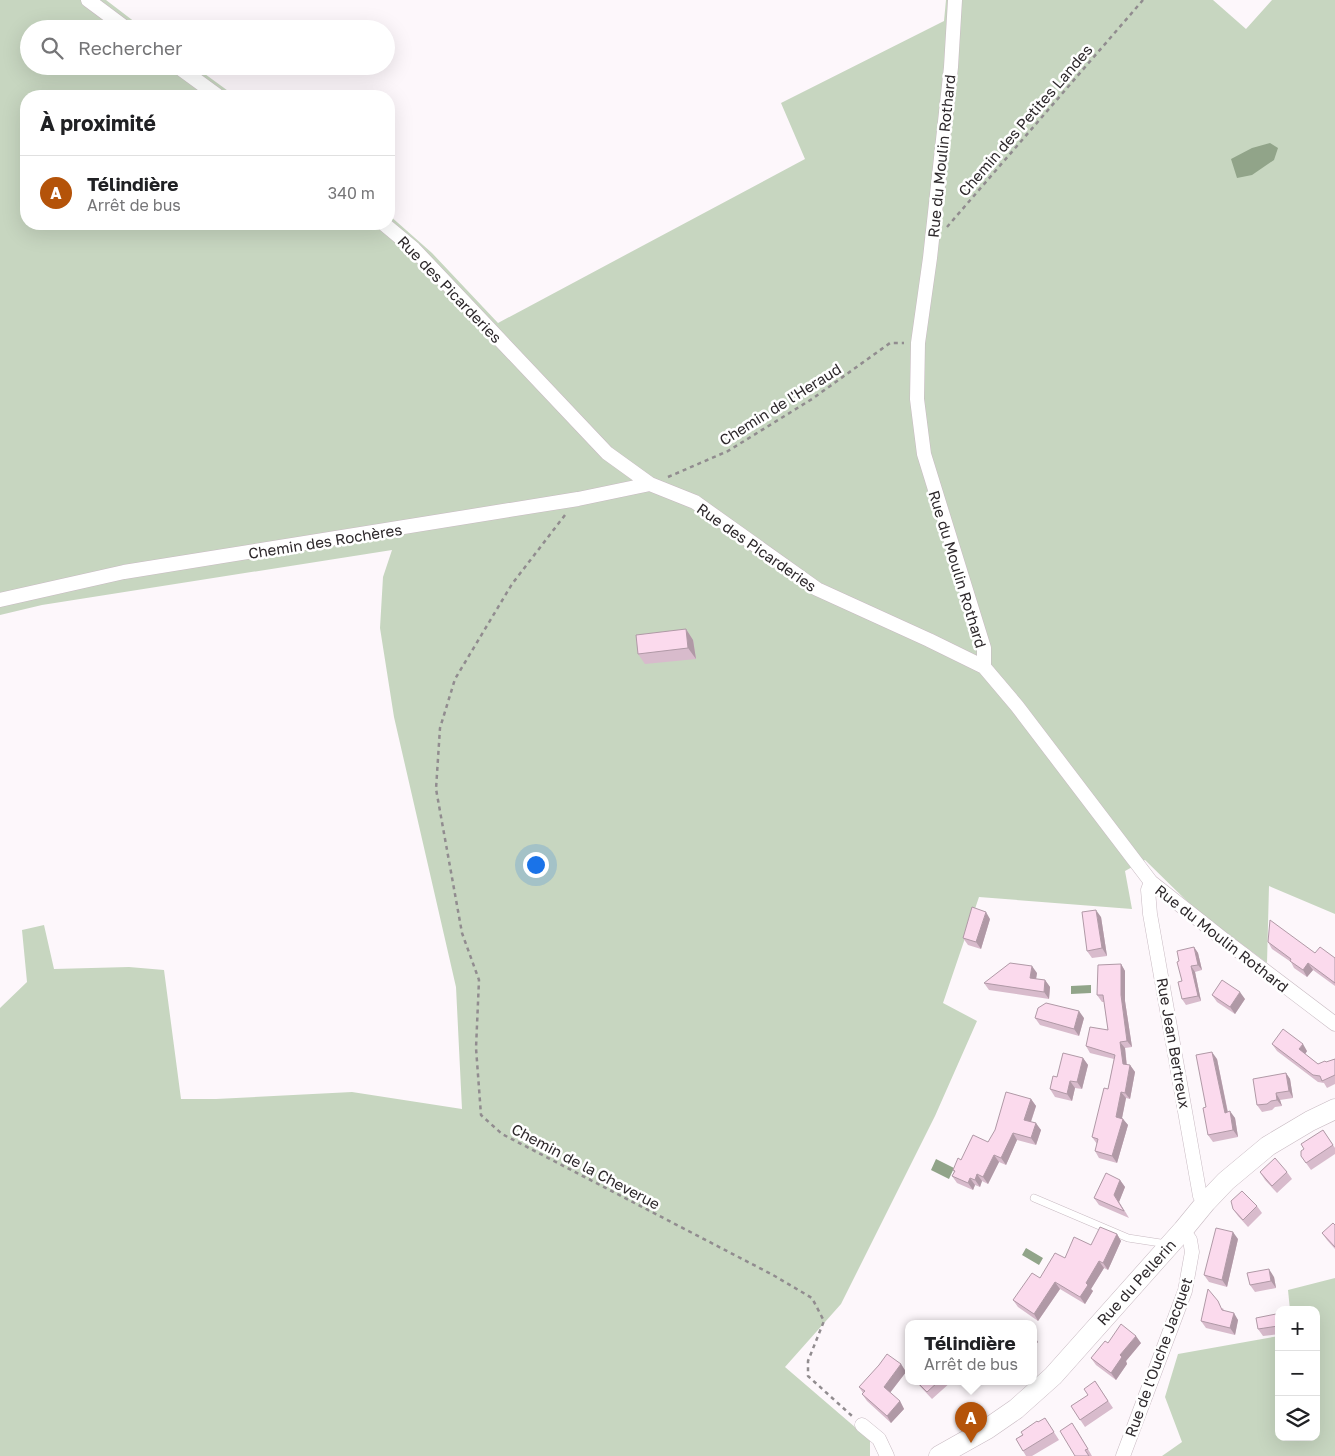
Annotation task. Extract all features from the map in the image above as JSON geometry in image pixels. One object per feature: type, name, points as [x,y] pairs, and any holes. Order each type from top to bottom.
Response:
[{"type":"main road","name":"Rue du Pellerin","points":[[939,1456],[988,1429],[1016,1409],[1053,1376],[1226,1181],[1268,1146],[1310,1121],[1335,1109]]},
{"type":"street","points":[[88,0],[115,20]]},
{"type":"street","name":"Rue du Moulin Rothard","points":[[954,0],[951,67],[930,258],[918,343],[916,399],[924,454],[984,648],[984,667],[1017,706],[1151,882],[1335,1024]]},
{"type":"street","points":[[189,75],[210,90]]},
{"type":"street","name":"Rue des Picarderies","points":[[392,230],[414,248],[607,452],[650,484],[696,502],[817,590],[984,667]]},
{"type":"street","name":"Chemin des Rochères","points":[[0,600],[124,572],[578,499],[650,484]]},
{"type":"street","name":"Rue Jean Bertreux","points":[[1151,882],[1148,890],[1150,914],[1200,1196],[1206,1202]]},
{"type":"street","name":"Rue de l'Ouche Jacquet","points":[[1122,1456],[1184,1291],[1192,1252],[1190,1240],[1176,1237]]},
{"type":"street","points":[[862,1426],[879,1439],[887,1456]]},
{"type":"lane","points":[[1034,1198],[1128,1238],[1176,1237]]},
{"type":"path","name":"Chemin des Petites Landes","points":[[942,233],[1143,0]]},
{"type":"path","name":"Chemin de l'Heraud","points":[[650,484],[728,451],[812,400],[890,343],[918,343]]},
{"type":"path","name":"Chemin de la Cheverue","points":[[578,499],[512,584],[455,679],[440,728],[436,789],[462,933],[479,980],[476,1048],[482,1115],[502,1134],[773,1275],[812,1298],[824,1321],[808,1361],[808,1376],[862,1426]]},
{"type":"shaded area","points":[[0,0],[106,0],[132,20],[20,20],[20,75],[206,75],[227,90],[20,90],[20,230],[395,230],[395,220],[432,253],[498,323],[805,159],[781,103],[944,21],[946,0],[1213,0],[1246,29],[1272,0],[1335,0],[1335,914],[1269,886],[1267,963],[1196,910],[1145,860],[1125,871],[1132,909],[979,897],[943,1003],[977,1021],[935,1116],[841,1304],[785,1367],[870,1440],[870,1456],[0,1456],[0,1008],[27,982],[22,930],[44,925],[54,969],[129,967],[164,970],[181,1099],[352,1092],[462,1109],[456,987],[394,717],[380,628],[383,577],[392,550],[42,605],[0,615]]},
{"type":"shaded area","points":[[1270,143],[1278,148],[1274,160],[1252,175],[1237,178],[1231,159],[1252,148]]},
{"type":"shaded area","points":[[1091,985],[1091,993],[1071,994],[1071,986]]},
{"type":"shaded area","points":[[936,1159],[954,1168],[949,1179],[931,1170]]},
{"type":"shaded area","points":[[1026,1248],[1043,1258],[1039,1265],[1022,1255]]},
{"type":"shaded area","points":[[1335,1278],[1335,1456],[1162,1456],[1182,1442],[1165,1397],[1178,1354],[1275,1337],[1275,1441],[1320,1441],[1320,1306],[1290,1306],[1288,1290]]},
{"type":"building","points":[[686,629],[688,648],[638,654],[636,635]]},
{"type":"building","points":[[972,907],[986,912],[976,942],[963,938]]},
{"type":"building","points":[[1096,910],[1102,948],[1087,951],[1082,912]]},
{"type":"building","points":[[1270,920],[1315,953],[1320,947],[1335,958],[1335,983],[1308,963],[1303,970],[1268,942]]},
{"type":"building","points":[[1194,947],[1198,965],[1191,966],[1198,996],[1182,999],[1178,982],[1182,981],[1177,962],[1179,961],[1177,951]]},
{"type":"building","points":[[1010,963],[1032,966],[1030,978],[1045,980],[1044,992],[984,983]]},
{"type":"building","points":[[1121,964],[1121,995],[1127,1041],[1120,1042],[1123,1064],[1130,1065],[1125,1093],[1121,1092],[1116,1117],[1123,1119],[1112,1156],[1095,1151],[1098,1139],[1092,1137],[1104,1088],[1108,1089],[1115,1055],[1086,1046],[1090,1027],[1108,1030],[1103,995],[1097,995],[1098,965]]},
{"type":"building","points":[[1222,980],[1240,992],[1230,1007],[1212,995]]},
{"type":"building","points":[[1046,1003],[1079,1011],[1074,1029],[1035,1018],[1038,1008]]},
{"type":"building","points":[[1283,1029],[1303,1044],[1299,1049],[1318,1064],[1335,1059],[1335,1075],[1322,1081],[1320,1076],[1313,1075],[1272,1044]]},
{"type":"building","points":[[1212,1052],[1225,1113],[1230,1111],[1233,1130],[1208,1135],[1203,1108],[1206,1107],[1196,1055]]},
{"type":"building","points":[[1063,1053],[1083,1058],[1077,1082],[1070,1081],[1067,1094],[1050,1089],[1053,1076],[1057,1077]]},
{"type":"building","points":[[1286,1073],[1289,1091],[1276,1093],[1277,1100],[1257,1105],[1253,1079]]},
{"type":"building","points":[[1006,1092],[1031,1099],[1024,1120],[1036,1123],[1031,1138],[1013,1133],[1001,1158],[994,1155],[983,1177],[977,1174],[975,1180],[970,1178],[968,1183],[952,1176],[958,1158],[961,1160],[973,1135],[988,1142],[995,1130]]},
{"type":"building","points":[[1323,1130],[1333,1145],[1306,1163],[1301,1156],[1301,1151],[1304,1149],[1301,1144]]},
{"type":"building","points":[[1275,1158],[1287,1172],[1272,1186],[1260,1172]]},
{"type":"building","points":[[1106,1173],[1120,1180],[1114,1195],[1124,1211],[1094,1198]]},
{"type":"building","points":[[1242,1191],[1257,1206],[1243,1220],[1233,1209],[1231,1201]]},
{"type":"building","points":[[1333,1223],[1335,1225],[1335,1247],[1322,1233]]},
{"type":"building","points":[[1100,1227],[1117,1234],[1103,1263],[1099,1261],[1080,1297],[1055,1282],[1034,1314],[1013,1300],[1032,1273],[1040,1278],[1055,1253],[1065,1258],[1074,1237],[1091,1245]]},
{"type":"building","points":[[1216,1228],[1233,1232],[1222,1280],[1204,1275]]},
{"type":"building","points":[[1269,1269],[1271,1281],[1250,1285],[1247,1273]]},
{"type":"building","points":[[1208,1289],[1218,1301],[1222,1310],[1234,1313],[1230,1328],[1201,1321]]},
{"type":"building","points":[[1275,1314],[1275,1326],[1258,1329],[1256,1318]]},
{"type":"building","points":[[1121,1324],[1136,1336],[1120,1355],[1122,1357],[1111,1373],[1091,1358],[1105,1341],[1108,1343]]},
{"type":"building","points":[[887,1354],[901,1364],[884,1387],[900,1401],[887,1416],[862,1394],[865,1391],[859,1387]]},
{"type":"building","points":[[1095,1381],[1108,1401],[1080,1420],[1071,1406],[1088,1395],[1084,1389]]},
{"type":"building","points":[[920,1385],[935,1385],[927,1392]]},
{"type":"building","points":[[1045,1418],[1054,1432],[1023,1451],[1016,1439],[1023,1435],[1021,1432]]},
{"type":"building","points":[[1072,1423],[1088,1449],[1085,1450],[1089,1456],[1075,1456],[1060,1431]]},
{"type":"place","name":"Télindière","points":[[971,1443]]}]
